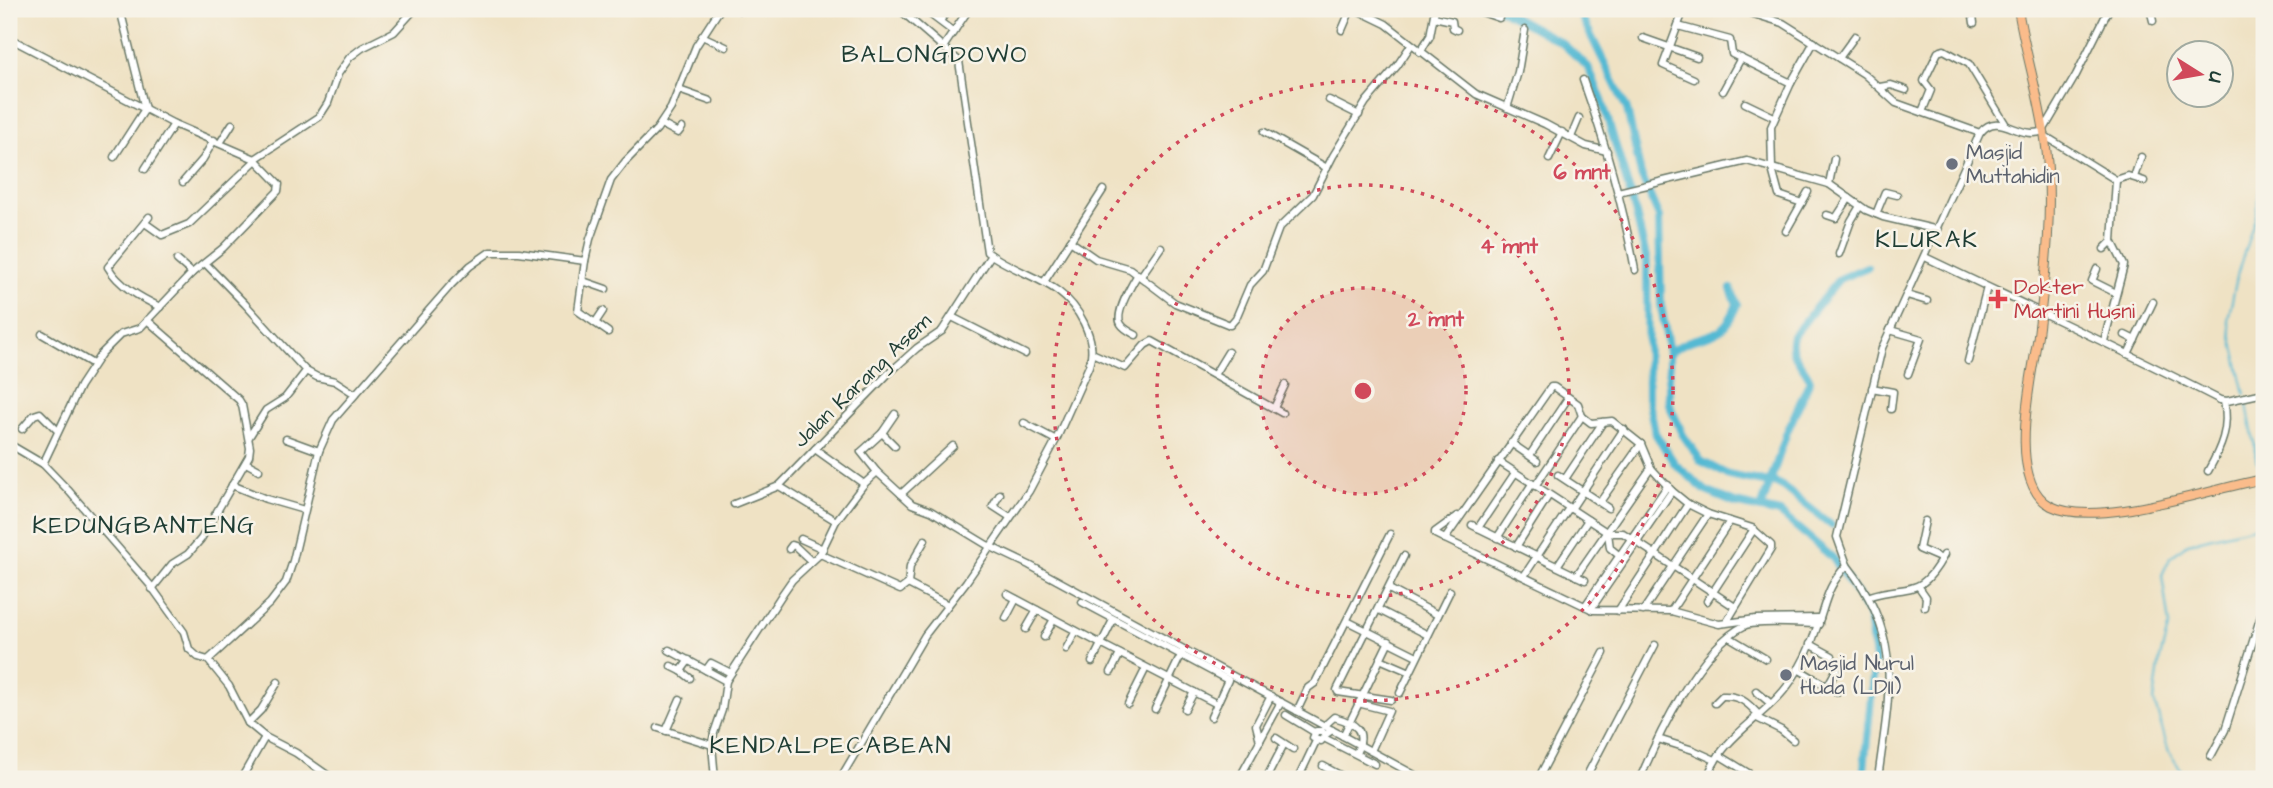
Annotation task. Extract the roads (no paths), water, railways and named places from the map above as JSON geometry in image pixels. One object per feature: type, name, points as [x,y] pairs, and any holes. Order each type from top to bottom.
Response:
[{"type":"main road","points":[[2018,9],[2044,134],[2049,203],[2041,312],[2024,452],[2031,485],[2044,502],[2058,509],[2100,513],[2264,479]]},
{"type":"street","points":[[114,157],[145,109],[120,9]]},
{"type":"street","points":[[160,307],[143,299],[108,270],[110,264],[147,220],[162,235],[189,224],[255,160],[319,117],[328,103],[338,74],[350,57],[394,32],[415,9]]},
{"type":"street","points":[[608,332],[578,310],[590,239],[611,180],[661,124],[702,36],[720,9]]},
{"type":"street","points":[[839,779],[925,635],[1029,491],[1056,440],[1095,354],[1082,318],[1066,296],[1046,279],[991,255],[985,245],[962,69],[946,43],[899,9]]},
{"type":"street","points":[[925,9],[951,30],[955,30]]},
{"type":"street","points":[[940,21],[948,9]]},
{"type":"street","points":[[946,43],[969,9]]},
{"type":"street","points":[[1342,30],[1353,9],[1386,24],[1476,94],[1562,132],[1586,146],[1607,152]]},
{"type":"street","points":[[1420,52],[1430,36],[1436,9]]},
{"type":"street","points":[[1473,9],[1499,18]]},
{"type":"street","points":[[1684,9],[1664,67],[1694,79]]},
{"type":"street","points":[[1737,9],[1779,21],[1880,87],[1893,102],[1980,133]]},
{"type":"street","points":[[2044,134],[2109,9]]},
{"type":"street","points":[[2150,9],[2153,21]]},
{"type":"street","points":[[1970,10],[1974,23]]},
{"type":"street","points":[[1434,17],[1452,21],[1453,28],[1457,30]]},
{"type":"street","points":[[1678,26],[1730,40],[1731,53],[1791,83]]},
{"type":"street","points":[[1507,108],[1518,72],[1524,30]]},
{"type":"street","points":[[702,36],[726,47]]},
{"type":"street","points":[[1839,58],[1854,36]]},
{"type":"street","points":[[9,38],[174,124],[255,160],[279,184],[278,191],[223,248],[192,273],[136,331],[121,334],[93,364],[43,464]]},
{"type":"street","points":[[1643,38],[1697,57]]},
{"type":"street","points":[[1802,203],[1779,195],[1772,169],[1770,132],[1774,117],[1814,42]]},
{"type":"street","points":[[1070,242],[1096,260],[1126,267],[1140,275],[1159,293],[1175,303],[1230,325],[1236,318],[1250,285],[1263,271],[1279,228],[1313,195],[1359,115],[1411,45]]},
{"type":"street","points":[[1922,113],[1931,90],[1924,81],[1938,52],[1944,50],[1969,64],[2006,125]]},
{"type":"street","points":[[1723,90],[1741,58]]},
{"type":"street","points":[[1583,80],[1620,192],[1635,270]]},
{"type":"street","points":[[1880,87],[1891,85],[1906,89]]},
{"type":"street","points":[[679,90],[710,101]]},
{"type":"street","points":[[1329,100],[1359,115]]},
{"type":"street","points":[[1745,103],[1774,117]]},
{"type":"street","points":[[1572,137],[1579,118]]},
{"type":"street","points":[[145,169],[174,124]]},
{"type":"street","points":[[183,182],[232,124]]},
{"type":"street","points":[[661,124],[678,133],[682,128]]},
{"type":"street","points":[[1878,779],[1891,679],[1884,632],[1870,596],[1845,567],[1837,537],[1872,388],[1890,330],[1938,230],[1980,133],[1991,124],[2006,125],[2026,134],[2044,134],[2120,178],[2134,177],[2144,181]]},
{"type":"street","points":[[1264,132],[1327,168]]},
{"type":"street","points":[[1549,159],[1562,132]]},
{"type":"street","points":[[2134,177],[2141,157]]},
{"type":"street","points":[[1829,184],[1834,159]]},
{"type":"street","points":[[1620,192],[1742,161],[1829,184],[1876,214],[1938,230]]},
{"type":"street","points":[[2106,342],[2124,265],[2112,241],[2120,178]]},
{"type":"street","points":[[1046,279],[1103,190]]},
{"type":"street","points":[[1786,231],[1808,192]]},
{"type":"street","points":[[1876,214],[1885,192],[1896,195]]},
{"type":"street","points":[[1828,215],[1836,218],[1849,198]]},
{"type":"street","points":[[1839,254],[1851,220],[1860,206]]},
{"type":"street","points":[[2104,249],[2112,241]]},
{"type":"street","points":[[1136,335],[1122,325],[1120,320],[1124,301],[1161,247]]},
{"type":"street","points":[[208,660],[270,604],[286,582],[318,451],[333,421],[451,285],[484,255],[501,251],[585,261]]},
{"type":"street","name":"Jalan Karang Asem","points":[[734,504],[779,486],[887,375],[917,348],[939,333],[991,255]]},
{"type":"street","points":[[1925,257],[2228,400],[2264,393]]},
{"type":"street","points":[[177,260],[192,273]]},
{"type":"street","points":[[205,264],[306,371],[326,378],[355,394]]},
{"type":"street","points":[[2097,269],[2092,281],[2116,293]]},
{"type":"street","points":[[583,281],[606,289]]},
{"type":"street","points":[[1968,361],[1987,287]]},
{"type":"street","points":[[1907,295],[1927,301]]},
{"type":"street","points":[[2128,354],[2153,302]]},
{"type":"street","points":[[595,323],[603,312]]},
{"type":"street","points":[[952,317],[1026,354]]},
{"type":"street","points":[[147,320],[239,400],[250,452],[209,528],[195,548],[148,584]]},
{"type":"street","points":[[1890,330],[1921,339],[1908,374]]},
{"type":"street","points":[[41,334],[93,364]]},
{"type":"street","points":[[2124,335],[2135,340]]},
{"type":"street","points":[[1095,354],[1126,368],[1145,345],[1152,341],[1282,414]]},
{"type":"street","points":[[1214,375],[1228,352]]},
{"type":"street","points":[[248,438],[265,410],[285,398],[306,371]]},
{"type":"street","points":[[1274,408],[1284,385]]},
{"type":"street","points":[[1445,539],[1550,387],[1554,387],[1578,404],[1582,416],[1593,424],[1612,421],[1624,429],[1640,444],[1651,468],[1688,504],[1708,514],[1754,529],[1772,548],[1726,623]]},
{"type":"street","points":[[1872,388],[1893,392],[1891,409]]},
{"type":"street","points":[[1530,455],[1568,398]]},
{"type":"street","points":[[2208,471],[2227,427],[2228,400]]},
{"type":"street","points":[[22,429],[38,413],[58,431]]},
{"type":"street","points":[[895,414],[882,433],[861,452],[877,472],[912,504],[931,510],[990,546],[1230,678],[1271,696],[1422,779]]},
{"type":"street","points":[[1497,538],[1582,416]]},
{"type":"street","points":[[1565,479],[1603,422]]},
{"type":"street","points":[[1024,424],[1056,440]]},
{"type":"street","points":[[1524,576],[1624,429]]},
{"type":"street","points":[[882,433],[895,446]]},
{"type":"street","points":[[286,439],[318,451]]},
{"type":"street","points":[[1511,443],[1537,461]]},
{"type":"street","points":[[9,444],[43,464],[148,584],[184,632],[189,649],[198,657],[208,660],[229,686],[248,723],[265,737],[296,753],[330,777]]},
{"type":"street","points":[[1600,502],[1640,444]]},
{"type":"street","points":[[901,494],[953,446]]},
{"type":"street","points":[[816,449],[864,484]]},
{"type":"street","points":[[1498,461],[1607,532],[1620,531],[1635,539],[1735,607]]},
{"type":"street","points":[[246,463],[259,470]]},
{"type":"street","points":[[1576,576],[1651,468]]},
{"type":"street","points":[[715,779],[712,746],[722,710],[726,681],[792,580],[821,552],[836,521],[864,484],[877,472]]},
{"type":"street","points":[[1515,473],[1475,526],[1585,580]]},
{"type":"street","points":[[1558,475],[1608,508]]},
{"type":"street","points":[[232,485],[267,500],[304,510]]},
{"type":"street","points":[[779,486],[836,521]]},
{"type":"street","points":[[1588,608],[1670,488]]},
{"type":"street","points":[[999,494],[993,506],[1010,517]]},
{"type":"street","points":[[1516,547],[1549,495]]},
{"type":"street","points":[[1618,611],[1688,504]]},
{"type":"street","points":[[1462,513],[1435,531],[1435,534],[1588,608],[1671,611],[1717,624],[1819,621]]},
{"type":"street","points":[[1643,611],[1708,514]]},
{"type":"street","points":[[1557,566],[1588,520]]},
{"type":"street","points":[[1671,611],[1730,521]]},
{"type":"street","points":[[1870,596],[1917,588],[1932,575],[1943,557],[1919,548],[1925,521]]},
{"type":"street","points":[[1707,601],[1754,529]]},
{"type":"street","points":[[1607,532],[1611,548],[1623,558]]},
{"type":"street","points":[[1297,711],[1308,688],[1315,683],[1390,534]]},
{"type":"street","points":[[801,539],[821,552],[898,590],[908,584],[910,566],[925,540]]},
{"type":"street","points":[[789,549],[792,545],[795,546],[811,561]]},
{"type":"street","points":[[1371,751],[1389,711],[1337,690],[1404,556]]},
{"type":"street","points":[[1707,779],[1717,757],[1786,687],[1798,669],[1810,645],[1829,589],[1845,567]]},
{"type":"street","points":[[908,584],[948,605]]},
{"type":"street","points":[[1917,588],[1926,597],[1926,607]]},
{"type":"street","points":[[1388,589],[1438,615]]},
{"type":"street","points":[[1400,693],[1450,591]]},
{"type":"street","points":[[1007,594],[1217,704]]},
{"type":"street","points":[[1006,618],[1016,599]]},
{"type":"street","points":[[1082,603],[1183,652]]},
{"type":"street","points":[[2211,756],[2225,730],[2264,606]]},
{"type":"street","points":[[1026,629],[1037,610]]},
{"type":"street","points":[[1379,610],[1428,635]]},
{"type":"street","points":[[1044,637],[1054,619]]},
{"type":"street","points":[[1092,662],[1113,620]]},
{"type":"street","points":[[1347,621],[1417,656]]},
{"type":"street","points":[[1654,779],[1641,777],[1670,715],[1706,660],[1740,622]]},
{"type":"street","points":[[1066,649],[1076,631]]},
{"type":"street","points":[[1729,637],[1766,659]]},
{"type":"street","points":[[1343,736],[1389,642]]},
{"type":"street","points":[[1585,779],[1655,645]]},
{"type":"street","points":[[1810,645],[1832,656]]},
{"type":"street","points":[[669,650],[726,681]]},
{"type":"street","points":[[1155,709],[1183,652]]},
{"type":"street","points":[[1538,779],[1604,653]]},
{"type":"street","points":[[1111,672],[1120,654]]},
{"type":"street","points":[[1380,659],[1409,673]]},
{"type":"street","points":[[681,671],[689,660]]},
{"type":"street","points":[[706,670],[711,663],[731,673]]},
{"type":"street","points":[[671,666],[690,678]]},
{"type":"street","points":[[1828,685],[1838,667]]},
{"type":"street","points":[[1128,704],[1146,668]]},
{"type":"street","points":[[1798,669],[1837,692]]},
{"type":"street","points":[[1211,717],[1230,678]]},
{"type":"street","points":[[248,723],[261,710],[278,682]]},
{"type":"street","points":[[1756,691],[1770,703]]},
{"type":"street","points":[[1185,709],[1194,692]]},
{"type":"street","points":[[1260,741],[1256,725],[1271,696]]},
{"type":"street","points":[[1715,703],[1722,696],[1736,696],[1757,715],[1793,740]]},
{"type":"street","points":[[666,731],[680,699]]},
{"type":"street","points":[[1360,699],[1391,700]]},
{"type":"street","points":[[1239,779],[1281,702]]},
{"type":"street","points":[[1286,715],[1315,731],[1322,731],[1325,736],[1375,764]]},
{"type":"street","points":[[1316,741],[1313,738],[1315,731],[1332,717],[1349,723],[1360,731],[1360,745],[1356,753]]},
{"type":"street","points":[[658,728],[712,746]]},
{"type":"street","points":[[1316,741],[1321,741],[1332,730]]},
{"type":"street","points":[[241,779],[265,737]]},
{"type":"street","points":[[1276,738],[1293,749]]},
{"type":"street","points":[[1658,739],[1717,757],[1758,779]]},
{"type":"street","points":[[1297,779],[1316,741]]},
{"type":"street","points":[[1266,779],[1284,744]]},
{"type":"street","points":[[1323,766],[1347,779]]},
{"type":"street","points":[[1739,779],[1744,770]]},
{"type":"street","points":[[1328,779],[1332,771]]},
{"type":"waterway","points":[[1500,9],[1562,43],[1588,67],[1602,100],[1635,210],[1647,261],[1648,397],[1655,433],[1675,464],[1706,491],[1735,503],[1780,513],[1833,558],[1868,612],[1875,657],[1863,779]]},
{"type":"waterway","points":[[1578,9],[1627,109],[1641,175],[1659,217],[1661,305],[1669,353],[1669,404],[1683,435],[1701,461],[1728,475],[1769,483]]},
{"type":"waterway","points":[[2245,394],[2228,320],[2238,272],[2257,212],[2264,156]]},
{"type":"waterway","points":[[1761,509],[1787,432],[1810,380],[1794,355],[1793,336],[1839,279],[1867,267]]},
{"type":"waterway","points":[[1669,353],[1724,327],[1737,304],[1731,289]]},
{"type":"waterway","points":[[2246,399],[2258,463],[2264,475]]},
{"type":"waterway","points":[[1770,480],[1784,487],[1831,525]]},
{"type":"waterway","points":[[2187,779],[2169,752],[2154,701],[2160,658],[2169,625],[2162,575],[2170,558],[2188,543],[2253,527],[2264,521]]},
{"type":"place","name":"Masjid Muttahidin","points":[[1952,164]]},
{"type":"place","name":"Dokter Martini Husni","points":[[1998,299]]},
{"type":"place","name":"Masjid Nurul Huda (LDII)","points":[[1786,675]]},
{"type":"district","name":"BALONGDOWO","points":[[935,54]]},
{"type":"district","name":"KLURAK","points":[[1927,239]]},
{"type":"district","name":"KEDUNGBANTENG","points":[[144,525]]},
{"type":"district","name":"KENDALPECABEAN","points":[[831,745]]}]
